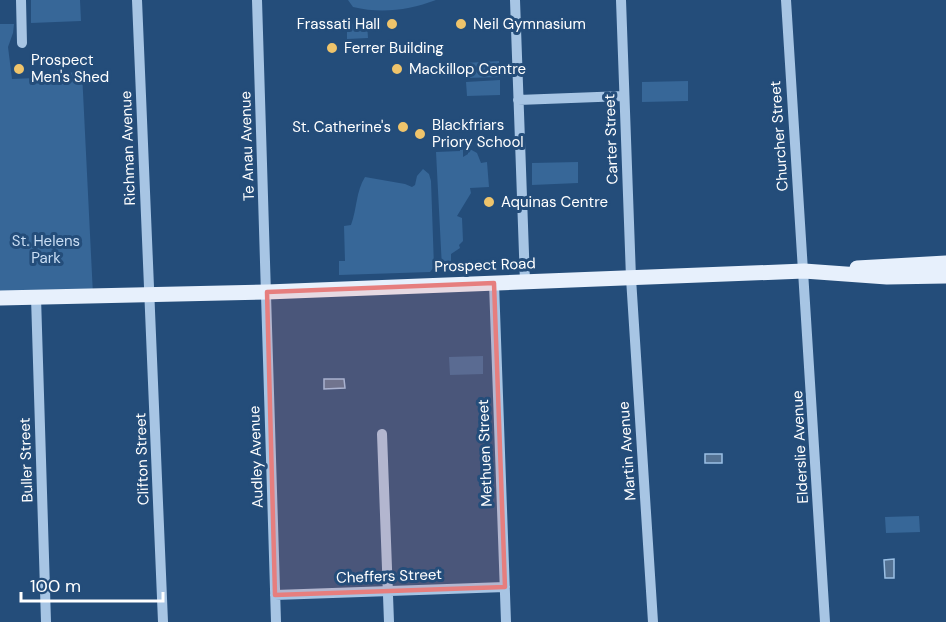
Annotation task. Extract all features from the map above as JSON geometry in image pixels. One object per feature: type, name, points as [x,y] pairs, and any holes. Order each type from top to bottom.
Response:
[{"type":"main road","name":"Prospect Road","points":[[0,298],[36,302],[108,303],[149,295],[822,271],[946,263]]},
{"type":"main road","name":"Prospect Road","points":[[822,271],[887,277],[946,276]]},
{"type":"main road","name":"Prospect Road","points":[[0,308],[36,302]]},
{"type":"street","points":[[21,0],[22,43]]},
{"type":"street","name":"Richman Avenue","points":[[137,0],[149,295]]},
{"type":"street","name":"Te Anau Avenue","points":[[257,0],[267,292]]},
{"type":"street","points":[[515,0],[525,282]]},
{"type":"street","name":"Carter Street","points":[[621,0],[631,278]]},
{"type":"street","name":"Churcher Street","points":[[786,0],[804,271]]},
{"type":"street","points":[[518,100],[624,96]]},
{"type":"street","name":"Elderslie Avenue","points":[[804,271],[825,622]]},
{"type":"street","name":"Martin Avenue","points":[[631,278],[653,622]]},
{"type":"street","name":"Methuen Street","points":[[494,283],[506,622]]},
{"type":"street","name":"Audley Avenue","points":[[267,292],[276,622]]},
{"type":"street","name":"Clifton Street","points":[[149,295],[155,391],[163,622]]},
{"type":"street","name":"Buller Street","points":[[36,302],[46,622]]},
{"type":"street","points":[[382,434],[389,622]]},
{"type":"street","name":"Cheffers Street","points":[[275,595],[505,587]]},
{"type":"highlighted area","points":[[494,283],[505,587],[275,595],[267,292]]},
{"type":"green space","points":[[31,0],[80,0],[81,21],[31,23]]},
{"type":"green space","points":[[348,0],[436,0],[406,8],[374,10],[353,7]]},
{"type":"green space","points":[[367,23],[368,38],[347,39],[347,24]]},
{"type":"green space","name":"St. Helens Park","points":[[0,24],[14,24],[8,47],[12,79],[57,77],[57,69],[63,73],[82,72],[93,295],[0,298]]},
{"type":"green space","points":[[499,61],[500,77],[466,78],[465,63]]},
{"type":"green space","points":[[500,80],[500,95],[467,96],[466,82]]},
{"type":"green space","points":[[688,81],[688,101],[642,102],[642,82]]},
{"type":"green space","points":[[460,148],[463,148],[463,157],[468,154],[468,148],[477,153],[481,163],[487,162],[489,187],[470,188],[471,193],[457,216],[462,218],[463,241],[459,245],[460,248],[451,254],[451,268],[442,268],[436,152],[460,151]]},
{"type":"green space","points":[[578,162],[578,183],[532,185],[532,163]]},
{"type":"green space","points":[[423,169],[429,174],[431,181],[434,267],[430,272],[339,275],[339,261],[345,261],[344,226],[351,225],[365,177],[412,187]]},
{"type":"green space","points":[[483,356],[483,374],[450,375],[449,357]]},
{"type":"green space","points":[[919,516],[920,532],[886,533],[885,517]]},
{"type":"shaded area","points":[[324,379],[344,379],[345,388],[324,389]]},
{"type":"shaded area","points":[[705,454],[722,454],[722,463],[705,463]]},
{"type":"shaded area","points":[[894,559],[894,578],[885,578],[884,560]]},
{"type":"place","name":"Frassati Hall","points":[[392,24]]},
{"type":"place","name":"Neil Gymnasium","points":[[461,24]]},
{"type":"place","name":"Ferrer Building","points":[[332,48]]},
{"type":"place","name":"Prospect Men's Shed","points":[[19,69]]},
{"type":"place","name":"Mackillop Centre","points":[[397,69]]},
{"type":"place","name":"St. Catherine's","points":[[403,127]]},
{"type":"place","name":"Blackfriars Priory School","points":[[420,134]]},
{"type":"place","name":"Aquinas Centre","points":[[489,202]]}]
